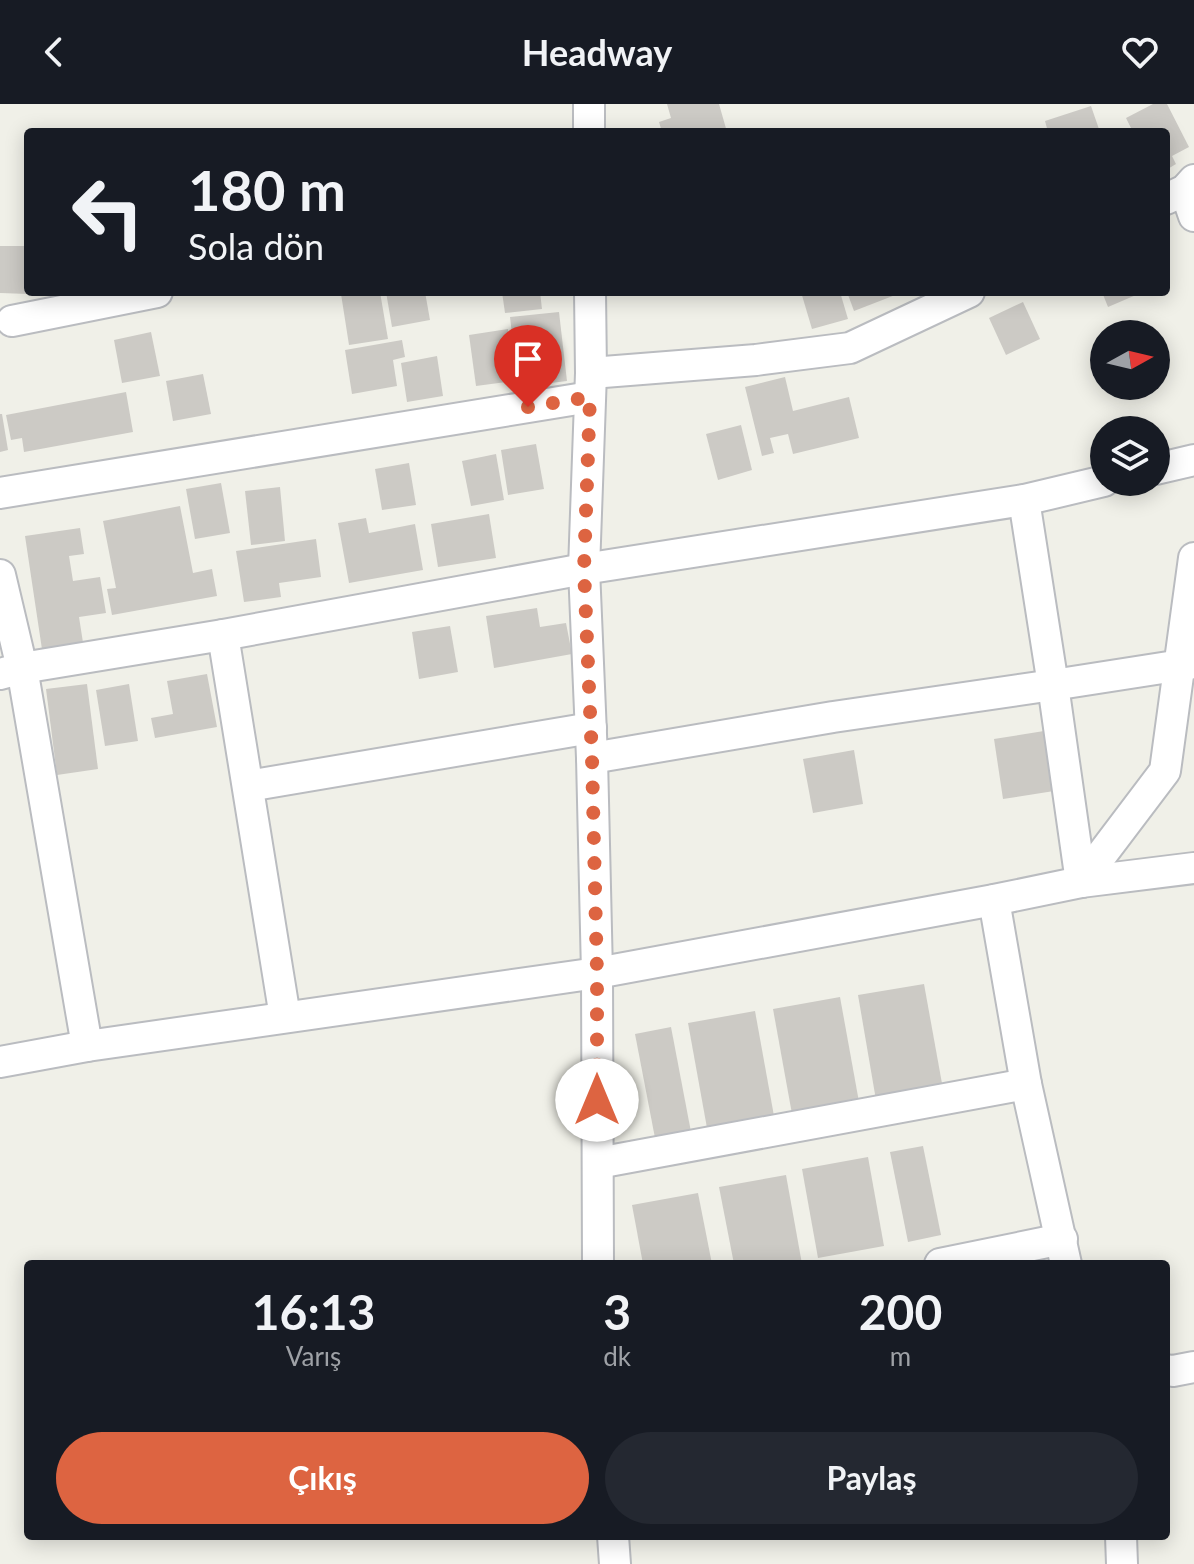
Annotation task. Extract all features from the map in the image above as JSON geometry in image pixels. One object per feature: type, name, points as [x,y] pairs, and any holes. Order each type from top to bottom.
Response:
[{"type":"street","points":[[589,104],[589,128]]},
{"type":"street","points":[[12,321],[137,296]]},
{"type":"street","points":[[590,296],[584,569],[597,973],[598,1260]]},
{"type":"street","points":[[0,493],[590,385],[850,348],[960,296]]},
{"type":"street","points":[[1170,466],[1194,460]]},
{"type":"street","points":[[11,671],[584,569],[1024,500],[1090,484]]},
{"type":"street","points":[[1024,500],[1081,882]]},
{"type":"street","points":[[1081,882],[1165,771],[1187,664],[1194,558]]},
{"type":"street","points":[[0,575],[11,671],[87,1046]]},
{"type":"street","points":[[223,635],[285,1017]]},
{"type":"street","points":[[592,758],[833,717],[1187,664]]},
{"type":"street","points":[[248,786],[591,728]]},
{"type":"street","points":[[0,1062],[87,1046],[597,973],[1081,882],[1194,868]]},
{"type":"street","points":[[981,1260],[1064,1252],[1026,1084],[994,900]]},
{"type":"street","points":[[598,1163],[1026,1084]]},
{"type":"street","points":[[1170,1371],[1194,1367]]},
{"type":"street","points":[[613,1540],[615,1564]]},
{"type":"street","points":[[1121,1540],[1122,1564]]},
{"type":"building","points":[[667,104],[719,104],[726,128],[661,128],[659,122],[671,118]]},
{"type":"building","points":[[1153,104],[1167,104],[1189,147],[1172,156],[1176,164],[1170,168],[1170,128],[1131,128],[1126,118]]},
{"type":"building","points":[[1091,106],[1099,128],[1047,128],[1045,121]]},
{"type":"building","points":[[0,246],[24,246],[24,294],[0,293]]},
{"type":"building","points":[[341,296],[381,296],[388,339],[349,345]]},
{"type":"building","points":[[387,296],[426,296],[430,320],[392,327]]},
{"type":"building","points":[[503,296],[540,296],[542,309],[505,313]]},
{"type":"building","points":[[802,296],[841,296],[848,319],[812,329]]},
{"type":"building","points":[[848,296],[893,296],[854,311]]},
{"type":"building","points":[[1104,296],[1134,296],[1108,307]]},
{"type":"building","points":[[1023,302],[1040,339],[1006,355],[989,318]]},
{"type":"building","points":[[559,312],[567,381],[518,387],[510,317]]},
{"type":"building","points":[[508,329],[514,381],[476,386],[469,335]]},
{"type":"building","points":[[151,332],[160,376],[122,383],[114,340]]},
{"type":"building","points":[[402,340],[405,357],[393,360],[397,386],[352,394],[345,350]]},
{"type":"building","points":[[437,356],[443,396],[407,402],[401,363]]},
{"type":"building","points":[[203,374],[211,414],[173,421],[166,381]]},
{"type":"building","points":[[785,377],[793,411],[849,397],[859,438],[793,454],[788,434],[770,438],[774,453],[762,456],[745,387]]},
{"type":"building","points":[[126,392],[133,432],[24,452],[22,438],[11,440],[6,415]]},
{"type":"building","points":[[0,414],[8,450],[0,452]]},
{"type":"building","points":[[741,425],[752,470],[718,480],[706,434]]},
{"type":"building","points":[[536,444],[544,489],[508,495],[501,450]]},
{"type":"building","points":[[496,454],[504,500],[471,506],[462,461]]},
{"type":"building","points":[[409,463],[416,505],[382,510],[375,469]]},
{"type":"building","points":[[221,483],[230,533],[195,539],[186,489]]},
{"type":"building","points":[[280,487],[285,541],[251,545],[245,491]]},
{"type":"building","points":[[180,506],[193,573],[212,569],[217,596],[112,615],[107,589],[116,588],[103,521]]},
{"type":"building","points":[[489,514],[496,558],[438,567],[431,524]]},
{"type":"building","points":[[366,518],[369,533],[415,524],[423,570],[349,583],[338,523]]},
{"type":"building","points":[[80,528],[84,554],[69,556],[73,581],[100,577],[106,613],[79,617],[84,649],[43,656],[25,536]]},
{"type":"building","points":[[316,539],[321,577],[279,583],[281,597],[244,602],[236,551]]},
{"type":"building","points":[[537,608],[540,627],[566,623],[572,654],[494,668],[486,616]]},
{"type":"building","points":[[450,626],[458,672],[419,679],[412,632]]},
{"type":"building","points":[[207,674],[217,727],[155,738],[151,718],[173,714],[167,681]]},
{"type":"building","points":[[87,684],[98,769],[57,775],[46,689]]},
{"type":"building","points":[[129,684],[138,741],[105,746],[96,690]]},
{"type":"building","points":[[1044,731],[1054,791],[1003,799],[994,739]]},
{"type":"building","points":[[854,750],[863,804],[813,813],[803,759]]},
{"type":"building","points":[[924,984],[943,1089],[876,1100],[858,995]]},
{"type":"building","points":[[840,997],[859,1102],[792,1114],[773,1009]]},
{"type":"building","points":[[755,1011],[774,1116],[707,1128],[688,1023]]},
{"type":"building","points":[[671,1027],[691,1132],[655,1138],[635,1034]]},
{"type":"building","points":[[923,1146],[941,1235],[908,1242],[890,1152]]},
{"type":"building","points":[[868,1157],[884,1246],[818,1258],[802,1169]]},
{"type":"building","points":[[786,1175],[801,1260],[733,1260],[719,1187]]},
{"type":"building","points":[[698,1193],[711,1260],[642,1260],[632,1205]]},
{"type":"route","points":[[528,407],[590,397],[584,569],[592,758],[597,1100]]}]
